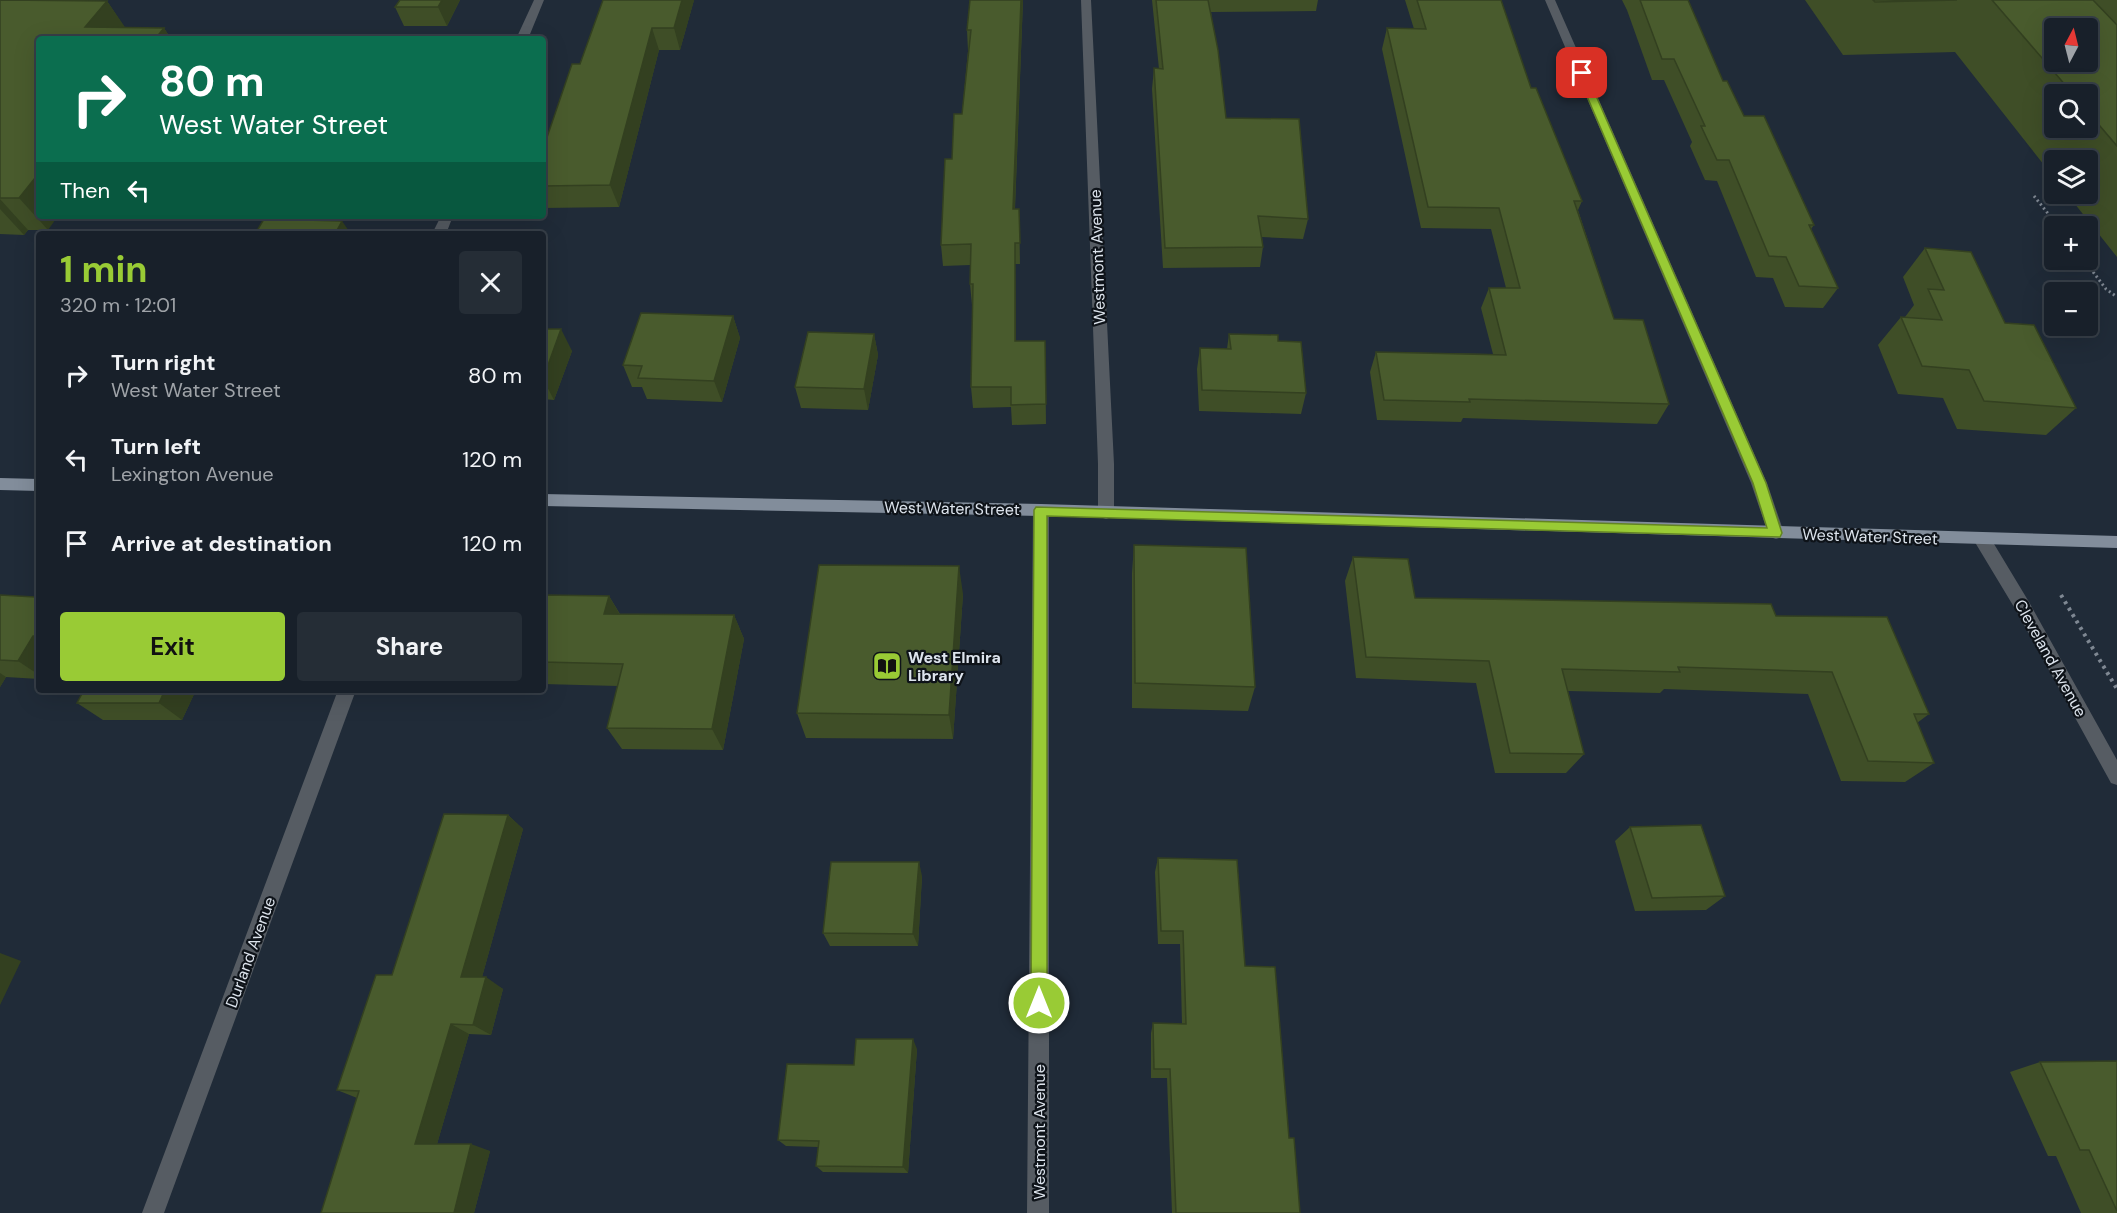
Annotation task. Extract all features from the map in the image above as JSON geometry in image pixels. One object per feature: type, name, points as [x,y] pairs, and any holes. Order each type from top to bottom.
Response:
[{"type":"main road","points":[[0,484],[36,485]]},
{"type":"main road","name":"West Water Street","points":[[546,500],[1041,510],[2117,542]]},
{"type":"street","points":[[523,36],[538,0]]},
{"type":"street","name":"Westmont Avenue","points":[[1086,0],[1106,464],[1106,513]]},
{"type":"street","points":[[1550,0],[1759,483],[1776,533]]},
{"type":"street","name":"Westmont Avenue","points":[[1038,1213],[1041,510]]},
{"type":"street","name":"Cleveland Avenue","points":[[1982,539],[2023,607],[2117,777]]},
{"type":"street","name":"Durland Avenue","points":[[153,1213],[346,693]]},
{"type":"path","points":[[2034,195],[2050,216]]},
{"type":"path","points":[[2092,270],[2106,289],[2117,297]]},
{"type":"path","points":[[2061,595],[2117,689]]},
{"type":"building","points":[[0,0],[107,1],[85,27],[164,28],[157,36],[36,36],[36,177],[19,198],[0,198]]},
{"type":"building","points":[[400,0],[442,0],[438,7],[395,7]]},
{"type":"building","points":[[603,0],[682,0],[674,28],[652,28],[610,185],[546,186],[546,140],[572,64],[580,64]]},
{"type":"building","points":[[970,0],[1021,0],[1013,209],[1019,209],[1020,243],[1015,243],[1015,341],[1045,341],[1046,404],[1011,405],[1011,387],[971,387],[973,284],[970,284],[971,244],[941,245],[945,159],[952,159],[954,114],[962,114],[971,30],[967,30]]},
{"type":"building","points":[[1156,0],[1208,0],[1218,50],[1226,118],[1299,119],[1308,219],[1258,216],[1263,247],[1165,248],[1154,68],[1163,69]]},
{"type":"building","points":[[1417,0],[1501,0],[1531,88],[1536,88],[1582,201],[1574,201],[1614,319],[1643,320],[1669,404],[1469,399],[1470,402],[1384,400],[1376,352],[1506,355],[1489,288],[1520,288],[1499,208],[1428,207],[1387,28],[1426,29]]},
{"type":"building","points":[[1640,0],[1688,0],[1723,81],[1727,81],[1744,116],[1764,116],[1814,225],[1809,225],[1838,288],[1799,286],[1786,257],[1769,256],[1729,160],[1717,160],[1701,126],[1705,126],[1674,59],[1662,59]]},
{"type":"building","points":[[1873,0],[1957,0],[1875,2]]},
{"type":"building","points":[[1992,0],[2093,0],[2117,25],[2117,146],[2098,124],[2098,84],[2064,84],[2054,72],[2098,72],[2098,18],[2044,18],[2044,60]]},
{"type":"building","points":[[264,219],[342,221],[337,231],[257,231]]},
{"type":"building","points":[[1925,248],[1971,252],[2005,323],[2034,325],[2076,408],[1984,401],[1969,370],[1922,366],[1901,317],[1942,320],[1928,289],[1944,290]]},
{"type":"building","points":[[641,313],[733,316],[714,381],[638,378],[642,366],[623,365]]},
{"type":"building","points":[[546,329],[561,329],[546,371]]},
{"type":"building","points":[[808,332],[874,334],[864,389],[795,387]]},
{"type":"building","points":[[1229,334],[1278,335],[1278,341],[1301,342],[1306,393],[1202,390],[1200,348],[1231,349]]},
{"type":"building","points":[[1134,545],[1246,548],[1255,687],[1135,683]]},
{"type":"building","points":[[1353,557],[1408,559],[1415,598],[1771,604],[1776,616],[1887,617],[1929,714],[1914,714],[1934,763],[1868,761],[1832,672],[1678,667],[1680,672],[1562,669],[1584,754],[1510,753],[1489,661],[1366,657]]},
{"type":"building","name":"West Elmira Library","points":[[819,565],[959,566],[949,715],[797,713]]},
{"type":"building","points":[[0,595],[35,597],[36,595],[36,636],[33,636],[18,661],[0,660]]},
{"type":"building","points":[[546,595],[609,596],[604,614],[734,615],[712,729],[607,728],[623,664],[546,662]]},
{"type":"building","points":[[82,693],[164,693],[159,703],[77,703]]},
{"type":"building","points":[[444,814],[508,815],[461,977],[486,977],[473,1025],[451,1024],[415,1144],[471,1144],[454,1213],[321,1213],[359,1091],[337,1090],[376,975],[392,975]]},
{"type":"building","points":[[1701,825],[1725,896],[1652,898],[1630,827]]},
{"type":"building","points":[[1158,858],[1237,860],[1245,966],[1275,967],[1289,1138],[1294,1138],[1300,1213],[1176,1213],[1170,1069],[1154,1069],[1153,1023],[1186,1024],[1183,931],[1161,931]]},
{"type":"building","points":[[831,862],[919,862],[913,934],[823,933]]},
{"type":"building","points":[[856,1039],[913,1039],[903,1167],[816,1166],[819,1141],[778,1140],[787,1064],[854,1065]]},
{"type":"building","points":[[2117,1061],[2117,1211],[2089,1150],[2080,1150],[2040,1062]]},
{"type":"place","name":"West Elmira Library","points":[[887,666]]},
{"type":"route","points":[[1039,1003],[1041,510],[1776,533],[1759,483],[1582,73]]}]
